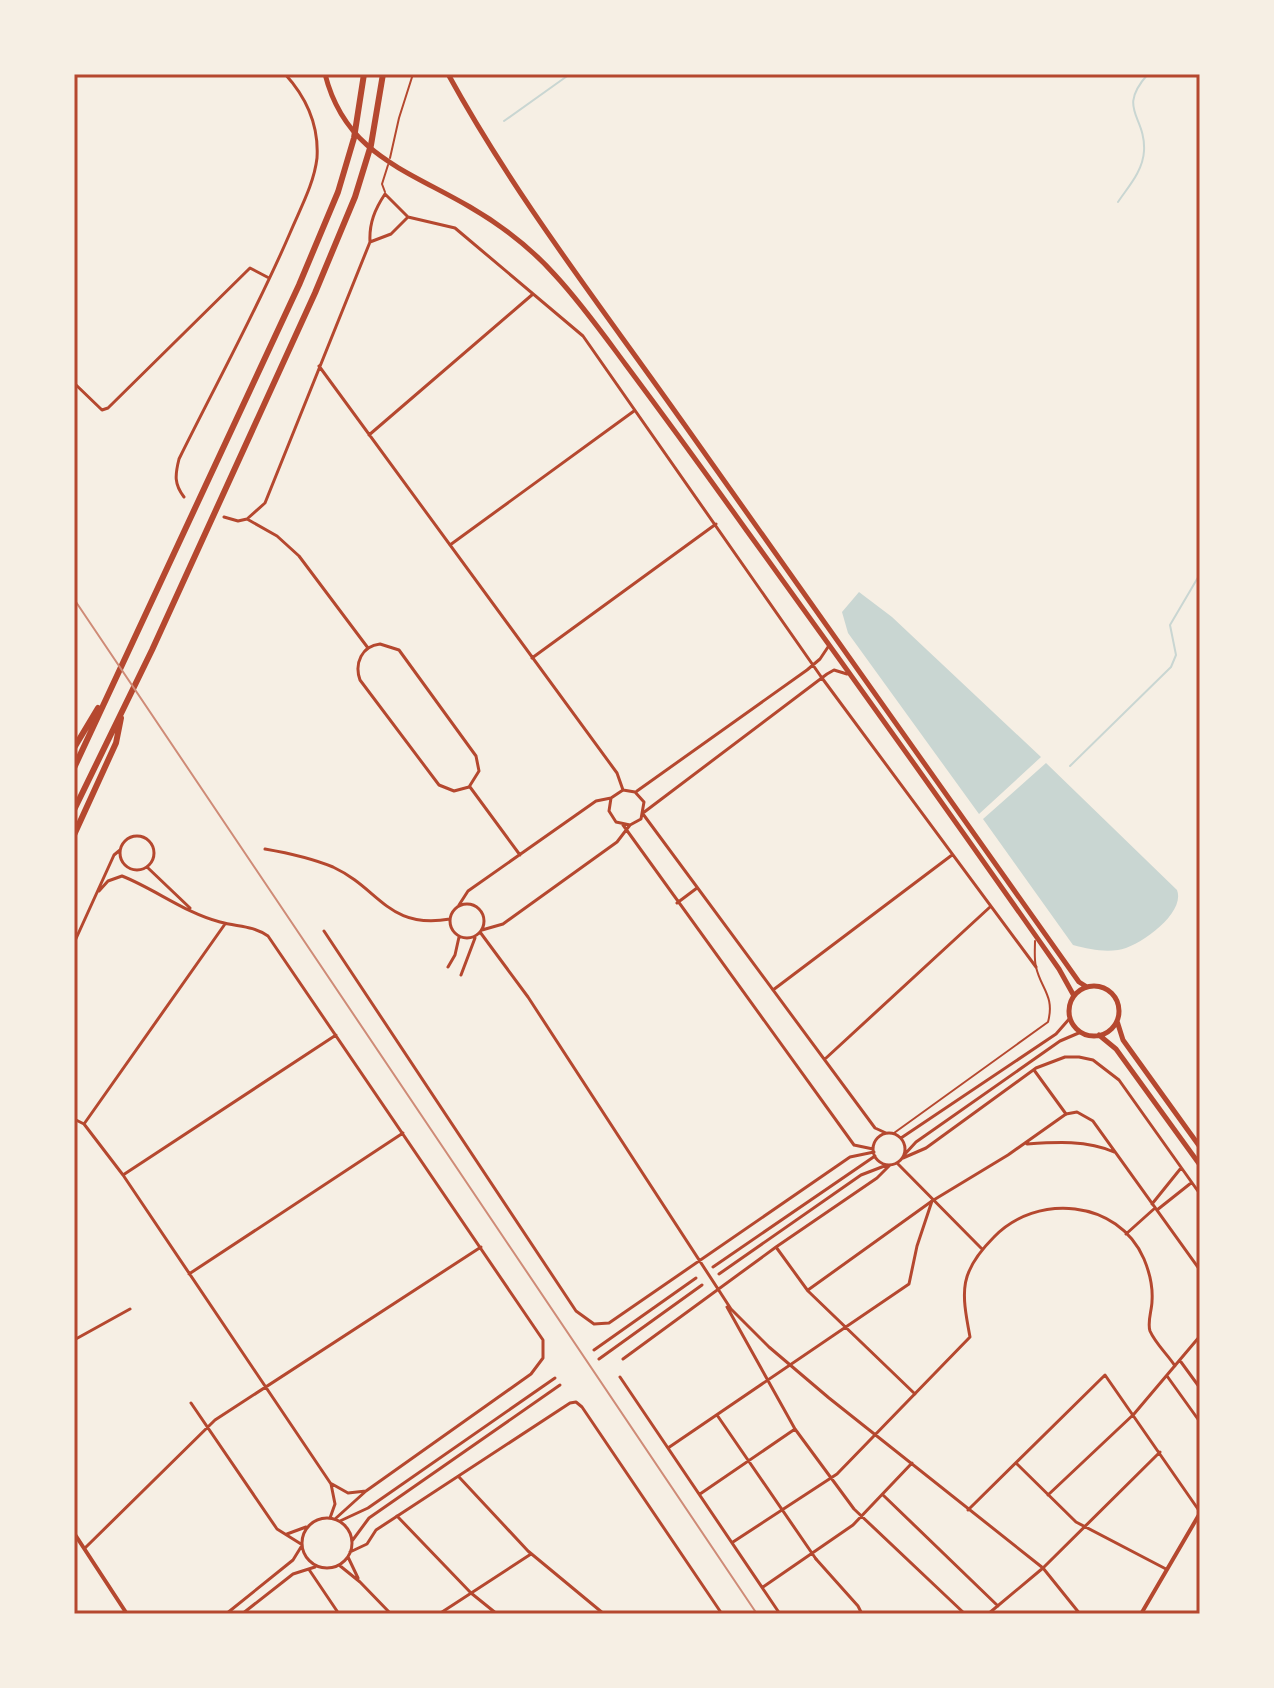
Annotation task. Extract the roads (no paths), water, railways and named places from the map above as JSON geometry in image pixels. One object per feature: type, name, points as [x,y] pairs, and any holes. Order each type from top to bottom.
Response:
[{"type":"highway","points":[[74,768],[299,285],[338,192],[354,138],[364,74]]},
{"type":"highway","points":[[74,810],[152,650],[315,293],[355,197],[371,145],[383,74]]},
{"type":"highway","points":[[74,748],[107,695]]},
{"type":"highway","points":[[74,835],[116,743],[124,707]]},
{"type":"main road","points":[[325,74],[338,109],[359,139],[380,158],[498,224],[537,257],[574,296],[852,676],[1035,935],[1074,996]]},
{"type":"main road","points":[[448,74],[508,176],[584,288],[670,403],[1079,982],[1087,987]]},
{"type":"main road","points":[[1200,1147],[1123,1040],[1117,1020],[1118,1005],[1111,992],[1098,986],[1087,987],[1074,996],[1070,1018],[1081,1032],[1099,1035],[1116,1049],[1200,1165]]},
{"type":"main road","points":[[1099,1035],[1107,1032],[1117,1020]]},
{"type":"street","points":[[184,497],[176,486],[175,473],[179,459],[269,278],[313,177],[317,139],[310,111],[285,74]]},
{"type":"street","points":[[224,517],[238,521],[247,519],[265,503],[370,242],[369,228],[385,194],[408,217],[455,228],[583,336],[822,678],[1036,967]]},
{"type":"street","points":[[370,242],[391,234],[408,217]]},
{"type":"street","points":[[74,383],[102,410],[108,408],[250,268],[269,278]]},
{"type":"street","points":[[369,435],[533,294]]},
{"type":"street","points":[[319,366],[617,773],[623,790]]},
{"type":"street","points":[[450,545],[635,410]]},
{"type":"street","points":[[247,519],[277,536],[299,556],[368,648]]},
{"type":"street","points":[[532,658],[716,524]]},
{"type":"street","points":[[635,792],[814,664],[827,651],[828,643]]},
{"type":"street","points":[[380,644],[399,650],[471,747],[479,761],[479,771],[469,787],[464,790],[446,789],[431,776],[360,680],[359,662],[368,648],[380,644]]},
{"type":"street","points":[[852,676],[834,670],[822,678],[643,814],[617,842],[503,924],[465,938],[459,937],[452,929],[450,919],[468,891],[596,801],[611,798],[623,790],[635,792],[644,802],[643,814],[875,1128],[901,1138],[905,1146],[904,1156]]},
{"type":"street","points":[[469,787],[520,855]]},
{"type":"street","points":[[611,798],[611,817],[623,825],[854,1145],[874,1152],[888,1165]]},
{"type":"street","points":[[623,825],[630,825]]},
{"type":"street","points":[[74,943],[114,855],[131,837],[147,839],[154,854],[147,867],[136,871]]},
{"type":"street","points":[[265,849],[295,854],[335,868],[400,915],[428,923],[450,919]]},
{"type":"street","points":[[120,850],[123,864],[136,871],[140,883]]},
{"type":"street","points":[[773,990],[952,855]]},
{"type":"street","points":[[147,867],[192,911]]},
{"type":"street","points":[[99,891],[108,881],[122,876],[192,911],[226,923],[251,926],[268,936],[543,1340],[543,1358],[531,1374],[366,1491],[335,1519]]},
{"type":"street","points":[[677,903],[698,888]]},
{"type":"street","points":[[459,905],[472,904],[484,918],[468,950],[461,975]]},
{"type":"street","points":[[825,1060],[990,907]]},
{"type":"street","points":[[84,1124],[226,923]]},
{"type":"street","points":[[324,931],[576,1311],[594,1324],[609,1323],[850,1157],[874,1152]]},
{"type":"street","points":[[479,933],[528,997],[718,1290],[795,1429],[862,1516],[965,1614]]},
{"type":"street","points":[[448,967],[455,955],[459,937]]},
{"type":"street","points":[[901,1138],[1056,1034],[1070,1018]]},
{"type":"street","points":[[719,1274],[861,1175],[897,1163],[916,1142],[1060,1041],[1081,1032]]},
{"type":"street","points":[[123,1175],[336,1035]]},
{"type":"street","points":[[904,1156],[926,1148],[1034,1070],[1065,1057],[1093,1060],[1119,1080],[1200,1194]]},
{"type":"street","points":[[1034,1070],[1066,1114]]},
{"type":"street","points":[[808,1291],[932,1201],[1066,1114],[1077,1112],[1093,1121],[1200,1270]]},
{"type":"street","points":[[74,1119],[84,1124],[123,1175],[331,1484],[335,1519]]},
{"type":"street","points":[[189,1274],[403,1133]]},
{"type":"street","points":[[713,1267],[874,1152],[877,1138],[886,1133]]},
{"type":"street","points":[[1024,1144],[1081,1144],[1114,1152]]},
{"type":"street","points":[[897,1163],[981,1248]]},
{"type":"street","points":[[623,1359],[776,1247],[877,1178],[888,1165]]},
{"type":"street","points":[[1155,1208],[1181,1168]]},
{"type":"street","points":[[1126,1234],[1155,1208],[1191,1183]]},
{"type":"street","points":[[668,1448],[909,1284],[917,1246],[932,1201]]},
{"type":"street","points":[[733,1542],[831,1478],[970,1337],[964,1289],[968,1271],[981,1248],[1020,1217],[1057,1207],[1091,1212],[1126,1234],[1143,1257],[1150,1278],[1153,1300],[1150,1331],[1175,1366]]},
{"type":"street","points":[[84,1549],[207,1427],[481,1247]]},
{"type":"street","points":[[776,1247],[808,1291],[915,1394]]},
{"type":"street","points":[[594,1350],[696,1278]]},
{"type":"street","points":[[599,1359],[702,1285]]},
{"type":"street","points":[[724,1301],[789,1364],[1043,1568],[1080,1614]]},
{"type":"street","points":[[74,1340],[130,1309]]},
{"type":"street","points":[[1048,1495],[1134,1414],[1200,1336]]},
{"type":"street","points":[[1180,1360],[1200,1388]]},
{"type":"street","points":[[968,1510],[1105,1375],[1200,1513],[1141,1614]]},
{"type":"street","points":[[1167,1376],[1200,1422]]},
{"type":"street","points":[[620,1377],[780,1614]]},
{"type":"street","points":[[285,1534],[322,1518],[335,1519],[368,1508],[555,1378]]},
{"type":"street","points":[[360,1582],[349,1554],[352,1541],[369,1518],[560,1385]]},
{"type":"street","points":[[242,1614],[293,1574],[339,1565],[349,1554],[367,1544],[376,1530],[576,1402],[722,1614]]},
{"type":"street","points":[[191,1403],[277,1529],[301,1546],[310,1563],[317,1567]]},
{"type":"street","points":[[717,1415],[816,1559],[862,1614]]},
{"type":"street","points":[[700,1494],[795,1429]]},
{"type":"street","points":[[988,1614],[1043,1568],[1160,1452]]},
{"type":"street","points":[[763,1587],[853,1525],[912,1463]]},
{"type":"street","points":[[1016,1463],[1076,1522],[1166,1569]]},
{"type":"street","points":[[458,1476],[531,1554],[604,1614]]},
{"type":"street","points":[[331,1484],[348,1493],[366,1491]]},
{"type":"street","points":[[882,1495],[996,1608],[998,1614]]},
{"type":"street","points":[[397,1516],[471,1593],[497,1614]]},
{"type":"street","points":[[335,1519],[346,1527],[352,1541]]},
{"type":"street","points":[[226,1614],[293,1560],[306,1527]]},
{"type":"street","points":[[74,1533],[127,1614]]},
{"type":"street","points":[[439,1614],[531,1554]]},
{"type":"street","points":[[339,1565],[391,1614]]},
{"type":"street","points":[[309,1569],[339,1614]]},
{"type":"lane","points":[[385,194],[382,184],[413,74]]},
{"type":"lane","points":[[894,1133],[1048,1022],[1051,1009],[1047,990],[1036,967],[1035,935]]},
{"type":"waterway","points":[[504,121],[570,74]]},
{"type":"waterway","points":[[1118,202],[1143,158],[1143,139],[1133,105],[1134,96],[1148,74]]},
{"type":"waterway","points":[[1070,766],[1171,667],[1176,655],[1170,625],[1200,574]]},
{"type":"railway","points":[[74,599],[757,1614]]}]
